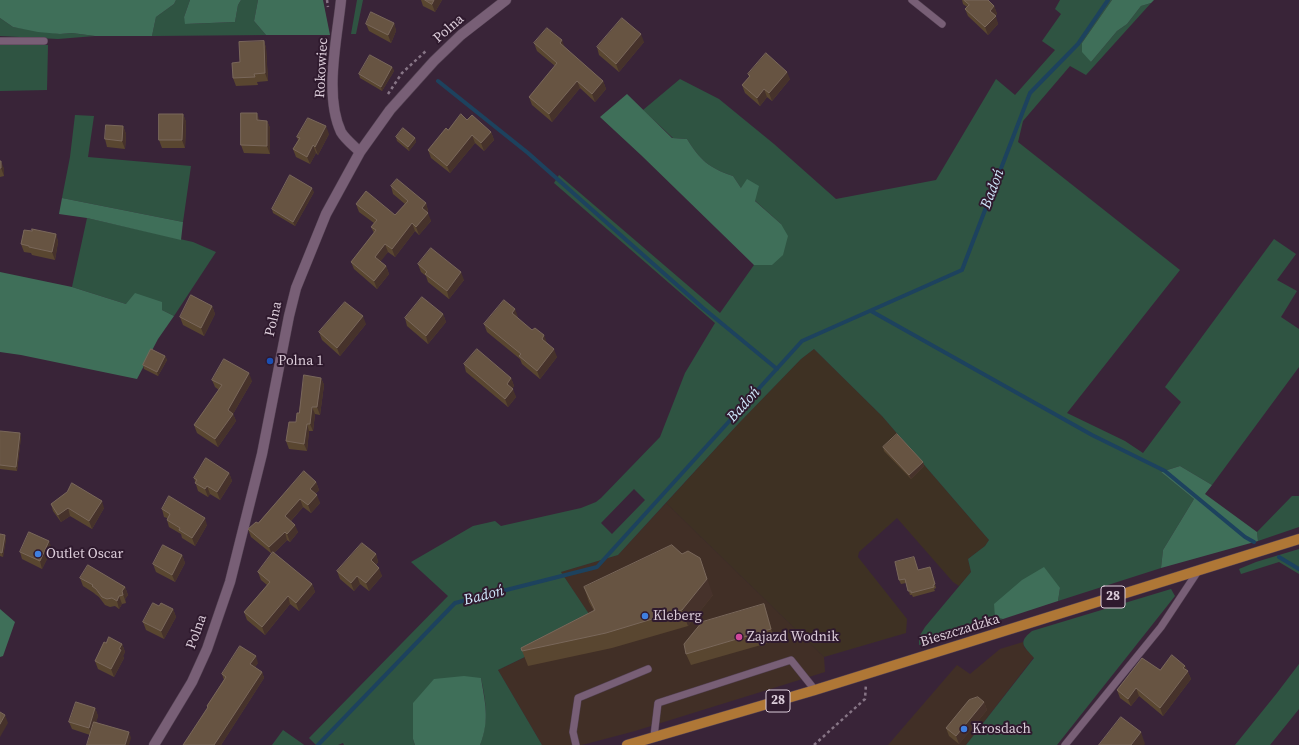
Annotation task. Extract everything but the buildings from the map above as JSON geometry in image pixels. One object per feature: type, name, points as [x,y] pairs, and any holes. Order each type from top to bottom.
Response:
[{"type":"main road","name":"Bieszczadzka","points":[[627,745],[815,690],[1299,540]]},
{"type":"street","name":"Rokowiec","points":[[340,0],[332,75],[334,109],[341,133],[360,152]]},
{"type":"street","name":"Polna","points":[[154,745],[192,682],[207,648],[230,582],[262,454],[288,316],[296,288],[326,214],[360,152],[390,110],[434,61],[461,35],[506,0]]},
{"type":"lane","points":[[912,0],[942,24]]},
{"type":"lane","points":[[0,41],[44,41]]},
{"type":"lane","points":[[1065,745],[1162,627],[1198,571]]},
{"type":"lane","points":[[654,736],[658,703],[791,660],[815,690]]},
{"type":"lane","points":[[576,745],[573,732],[578,698],[648,669]]},
{"type":"path","points":[[814,745],[865,699],[867,674]]},
{"type":"shaded area","points":[[814,349],[882,416],[989,540],[985,546],[968,559],[971,572],[959,586],[953,582],[897,518],[859,552],[858,557],[907,619],[906,633],[824,657],[666,503],[739,423],[801,359]]},
{"type":"shaded area","points":[[666,503],[824,657],[825,672],[635,731],[582,745],[542,745],[498,670],[595,624],[561,572],[618,555]]},
{"type":"shaded area","points":[[1023,642],[1024,647],[1034,657],[966,745],[888,745],[957,665],[970,674],[1000,649]]},
{"type":"green space","points":[[0,0],[176,0],[174,4],[156,17],[152,36],[95,36],[72,33],[60,34],[38,32],[13,27],[0,18]]},
{"type":"green space","points":[[176,0],[190,0],[184,17],[186,24],[235,22],[238,5],[241,0],[258,0],[254,21],[266,35],[152,36],[156,17],[174,4]]},
{"type":"green space","points":[[190,0],[241,0],[238,5],[235,22],[185,24],[184,17]]},
{"type":"green space","points":[[258,0],[323,0],[330,35],[266,35],[254,21]]},
{"type":"green space","points":[[357,0],[363,0],[356,34],[351,34]]},
{"type":"green space","points":[[1060,0],[1112,0],[1082,43],[1091,62],[1117,31],[1127,24],[1141,6],[1151,3],[1086,75],[1070,66],[1023,121],[1018,142],[1180,270],[1067,413],[1125,441],[1143,453],[1181,402],[1165,387],[1274,239],[1296,254],[1277,280],[1297,291],[1281,317],[1299,329],[1299,367],[1212,485],[1180,466],[1161,472],[1194,499],[1163,550],[1161,568],[1058,601],[1060,588],[995,617],[1003,619],[919,645],[919,637],[925,627],[971,572],[968,559],[985,546],[989,540],[882,416],[814,349],[801,359],[739,423],[618,555],[561,572],[595,623],[498,670],[542,745],[480,745],[486,720],[481,678],[413,739],[415,745],[344,745],[343,743],[338,745],[316,745],[309,738],[448,596],[411,562],[473,526],[495,521],[501,526],[581,508],[596,502],[660,437],[685,373],[715,323],[554,183],[559,175],[720,313],[754,265],[772,265],[781,224],[741,188],[733,176],[711,166],[696,153],[687,139],[673,138],[643,110],[680,79],[719,99],[774,144],[836,199],[936,180],[996,79],[1015,95],[1055,50],[1042,41],[1061,14],[1055,9]],"holes":[[[634,489],[645,500],[612,534],[601,523]]]},
{"type":"green space","points":[[1112,0],[1154,0],[1151,3],[1141,6],[1127,24],[1117,31],[1091,62],[1082,52],[1082,43]]},
{"type":"green space","points":[[0,18],[13,27],[60,34],[72,33],[95,36],[58,39],[0,36]]},
{"type":"green space","points":[[0,43],[48,45],[47,90],[0,91]]},
{"type":"green space","points":[[627,94],[672,138],[687,139],[701,158],[718,170],[733,176],[741,188],[747,179],[759,186],[755,201],[781,224],[788,236],[783,255],[772,265],[754,265],[600,117]]},
{"type":"green space","points":[[75,115],[94,116],[88,157],[191,166],[183,222],[62,198],[70,157]]},
{"type":"green space","points":[[62,198],[183,222],[181,240],[87,218],[59,214]]},
{"type":"green space","points":[[87,218],[193,242],[216,252],[174,316],[162,310],[126,304],[72,287]]},
{"type":"green space","points":[[0,272],[72,287],[126,304],[135,293],[162,302],[162,310],[174,316],[158,339],[137,379],[0,352]]},
{"type":"green space","points":[[1180,466],[1212,485],[1205,494],[1257,532],[1258,541],[1161,568],[1163,550],[1194,499],[1161,472]]},
{"type":"green space","points":[[1292,496],[1299,496],[1299,527],[1258,541],[1257,532]]},
{"type":"green space","points":[[1299,549],[1299,574],[1279,562],[1241,574],[1239,569],[1256,562]]},
{"type":"green space","points":[[1044,567],[1060,588],[1058,601],[1003,619],[995,617],[994,604],[1022,580]]},
{"type":"green space","points":[[1171,589],[1175,596],[1057,745],[966,745],[1034,658],[1023,642],[1027,635],[1032,631]]},
{"type":"green space","points":[[0,609],[15,622],[3,656],[0,657]]},
{"type":"green space","points":[[1299,664],[1299,709],[1270,745],[1235,745],[1277,693]]},
{"type":"green space","points":[[464,676],[481,678],[486,719],[480,745],[415,745],[413,739],[413,703],[434,679]]},
{"type":"green space","points":[[283,730],[303,744],[304,745],[272,745]]},
{"type":"waterway","name":"Badoń","points":[[318,745],[455,603],[597,567],[802,341],[962,270],[1030,93],[1078,44],[1108,0]]},
{"type":"waterway","points":[[438,81],[528,153],[703,308],[777,369]]},
{"type":"waterway","points":[[871,311],[1092,435],[1165,471],[1245,537],[1254,542]]},
{"type":"waterway","points":[[1279,557],[1299,569]]},
{"type":"place","name":"Polna 1","points":[[270,361]]},
{"type":"place","name":"Outlet Oscar","points":[[38,554]]},
{"type":"place","name":"Kleberg","points":[[645,616]]},
{"type":"place","name":"Zajazd Wodnik","points":[[739,637]]},
{"type":"place","name":"Krosdach","points":[[964,729]]}]
